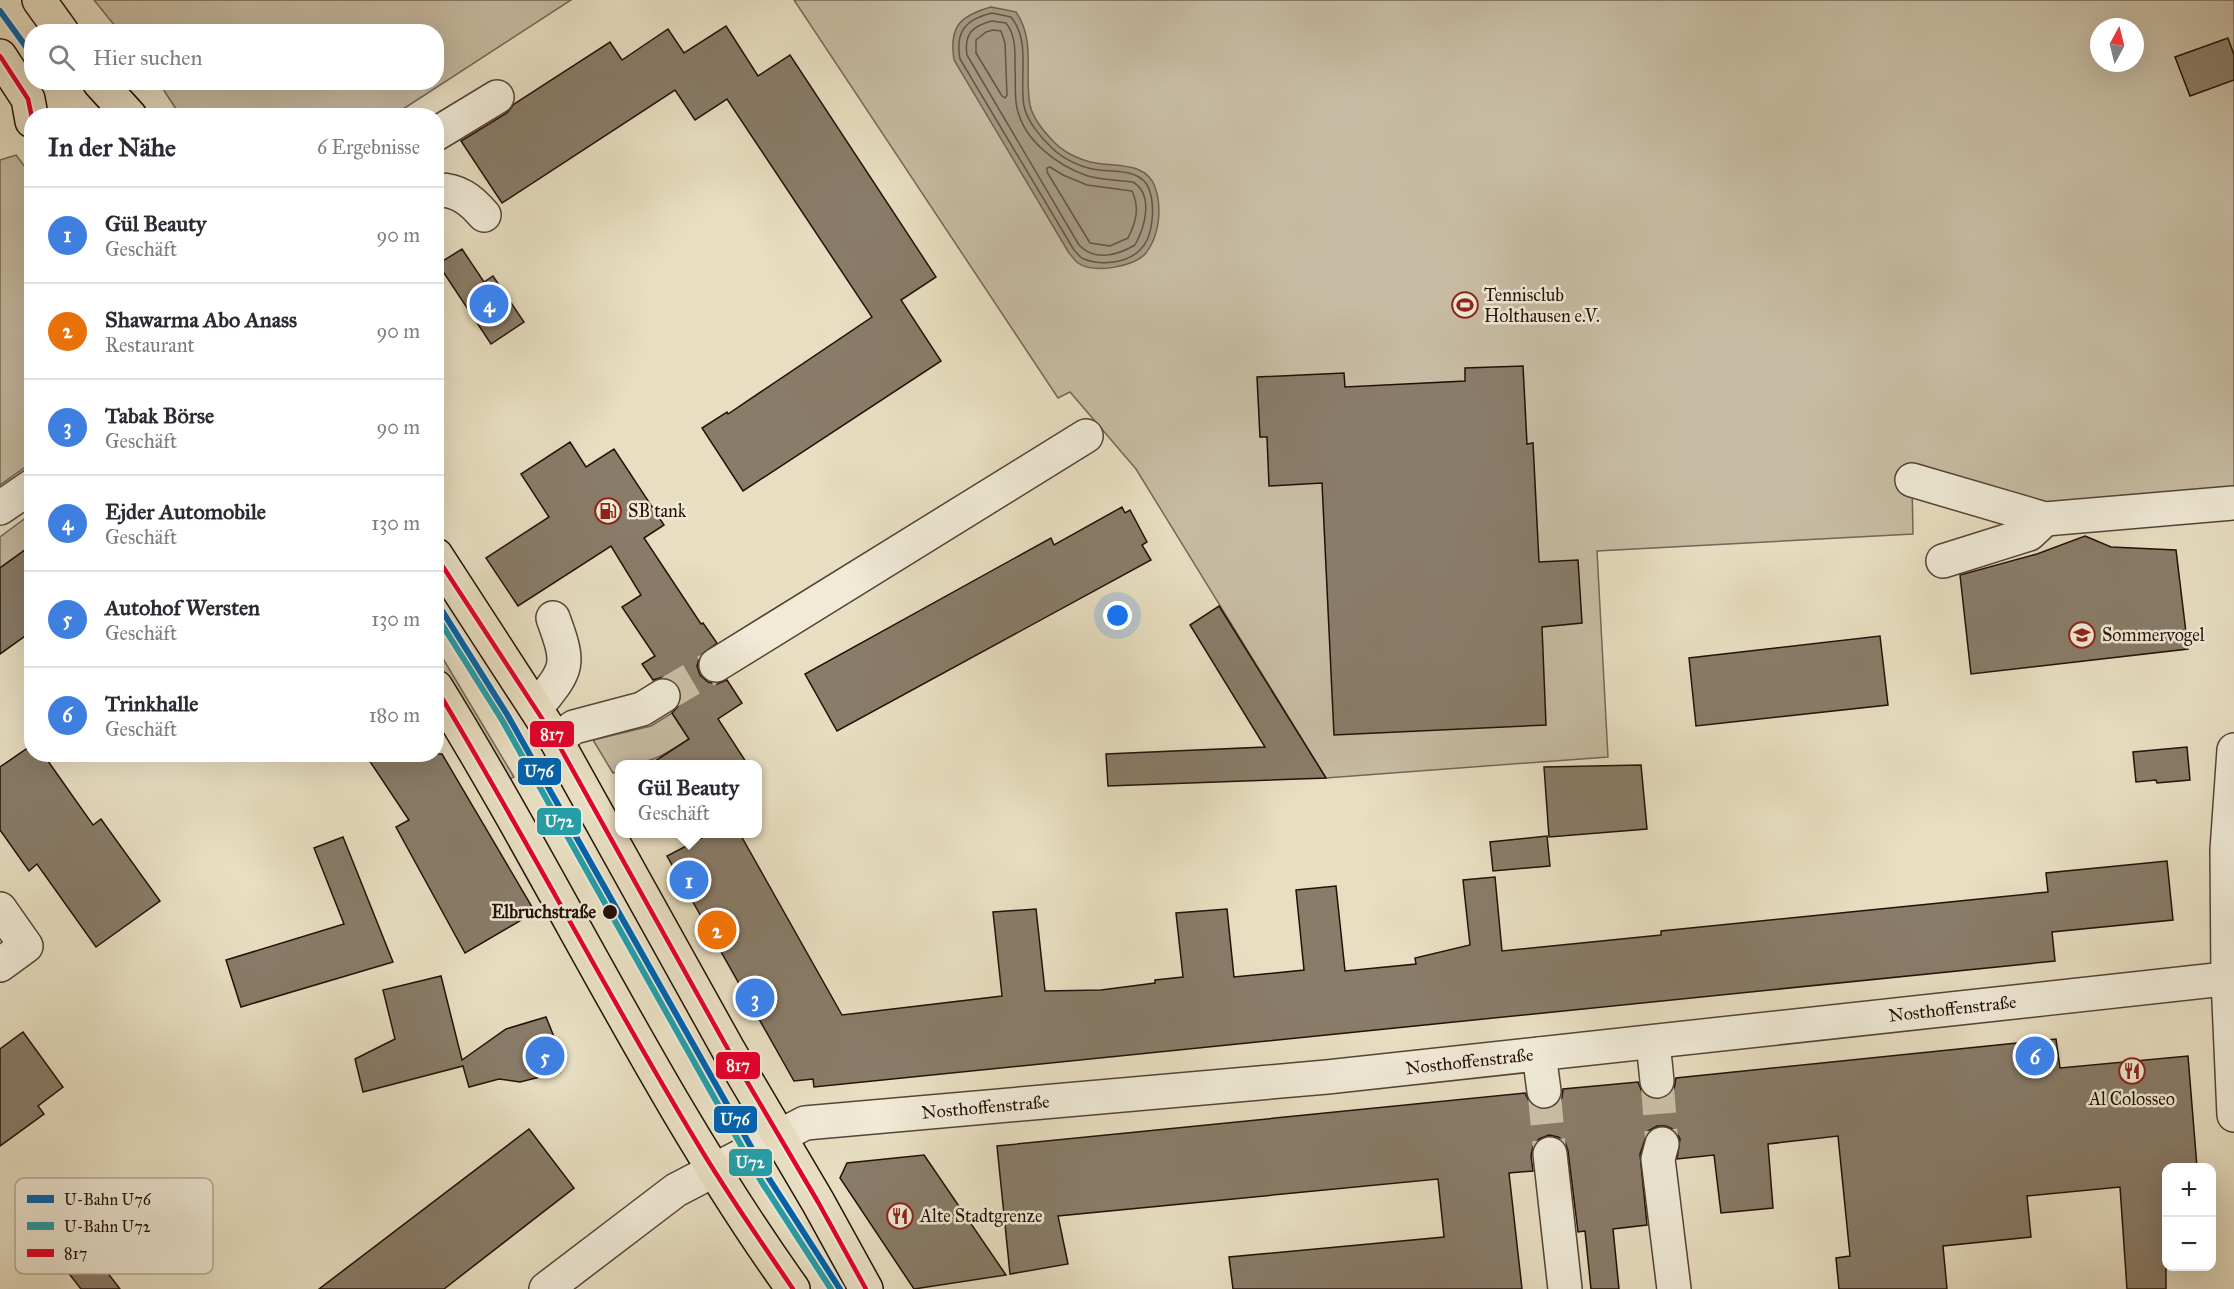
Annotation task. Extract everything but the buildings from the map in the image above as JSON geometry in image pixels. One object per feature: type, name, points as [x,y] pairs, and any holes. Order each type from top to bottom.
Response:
[{"type":"main road","points":[[39,0],[56,24]]},
{"type":"main road","points":[[0,56],[35,108]]},
{"type":"main road","points":[[105,96],[120,108]]},
{"type":"main road","points":[[444,567],[556,740],[729,1051],[866,1289]]},
{"type":"main road","points":[[444,700],[495,783],[663,1085],[766,1252],[793,1289]]},
{"type":"street","points":[[444,129],[496,97]]},
{"type":"street","points":[[444,189],[461,194],[484,215]]},
{"type":"street","points":[[717,665],[1086,436]]},
{"type":"street","points":[[1912,480],[2044,519],[2234,503]]},
{"type":"street","points":[[0,508],[24,492]]},
{"type":"street","points":[[1943,561],[2029,534],[2044,519]]},
{"type":"street","points":[[536,708],[564,670],[564,648],[553,618]]},
{"type":"street","points":[[556,740],[574,727],[642,709],[663,696]]},
{"type":"street","points":[[2234,750],[2227,850],[2234,1115]]},
{"type":"street","points":[[0,909],[27,946],[0,964]]},
{"type":"street","name":"Nosthoffenstraße","points":[[715,1169],[805,1123],[1327,1077],[2231,979]]},
{"type":"street","points":[[1653,1042],[1657,1081]]},
{"type":"street","points":[[1539,1054],[1544,1091]]},
{"type":"street","points":[[1662,1144],[1658,1159],[1674,1289]]},
{"type":"street","points":[[1550,1154],[1565,1289]]},
{"type":"street","points":[[546,1289],[655,1204],[715,1169]]},
{"type":"shaded area","points":[[94,0],[571,0],[444,83],[444,24],[113,24]]},
{"type":"shaded area","name":"Tennisclub Holthausen e.V.","points":[[794,0],[2234,0],[2234,492],[2038,509],[1912,480],[1913,534],[1597,551],[1608,757],[1326,778],[1136,469],[1070,392],[1058,398]]},
{"type":"shaded area","points":[[164,90],[432,90],[405,108],[175,108]]},
{"type":"shaded area","points":[[16,155],[24,166],[24,468],[0,485],[0,160]]},
{"type":"shaded area","points":[[24,519],[24,550],[0,568],[0,537]]},
{"type":"shaded area","points":[[444,660],[514,777],[504,782],[444,677]]},
{"type":"shaded area","points":[[672,713],[689,739],[651,760],[615,760],[615,772],[613,773],[593,740],[651,726]]},
{"type":"water","points":[[991,7],[1016,12],[1022,23],[1028,46],[1030,105],[1037,121],[1051,139],[1059,147],[1080,158],[1096,163],[1138,169],[1151,179],[1159,203],[1157,229],[1151,246],[1141,258],[1124,265],[1093,268],[1078,263],[1069,253],[954,60],[953,39],[959,24],[971,14]]},
{"type":"tunnel","points":[[663,696],[716,665]]},
{"type":"tunnel","points":[[1657,1081],[1662,1144]]},
{"type":"tunnel","points":[[1544,1091],[1550,1154]]},
{"type":"metro line","name":"U76","points":[[0,11],[24,44]]},
{"type":"metro line","name":"U76","points":[[444,614],[508,716],[768,1177],[840,1289]]},
{"type":"metro line","name":"U72","points":[[444,628],[502,720],[761,1181],[831,1289]]},
{"type":"transit line","name":"817","points":[[0,56],[28,99],[30,108]]},
{"type":"transit line","name":"817","points":[[444,568],[556,740],[729,1051],[818,1202],[866,1289]]},
{"type":"transit line","name":"817","points":[[444,702],[696,1141],[793,1289]]},
{"type":"place","name":"Ejder Automobile","points":[[489,304]]},
{"type":"place","name":"Tennisclub Holthausen e.V.","points":[[1465,305]]},
{"type":"place","name":"SB tank","points":[[608,511]]},
{"type":"place","name":"Sommervogel","points":[[2082,635]]},
{"type":"place","name":"Gül Beauty","points":[[689,880]]},
{"type":"place","name":"Elbruchstraße","points":[[610,912]]},
{"type":"place","name":"Shawarma Abo Anass","points":[[717,930]]},
{"type":"place","name":"Tabak Börse","points":[[755,998]]},
{"type":"place","name":"Autohof Wersten","points":[[545,1056]]},
{"type":"place","name":"Trinkhalle","points":[[2035,1056]]},
{"type":"place","name":"Al Colosseo","points":[[2132,1071]]},
{"type":"place","name":"Alte Stadtgrenze","points":[[900,1216]]}]
